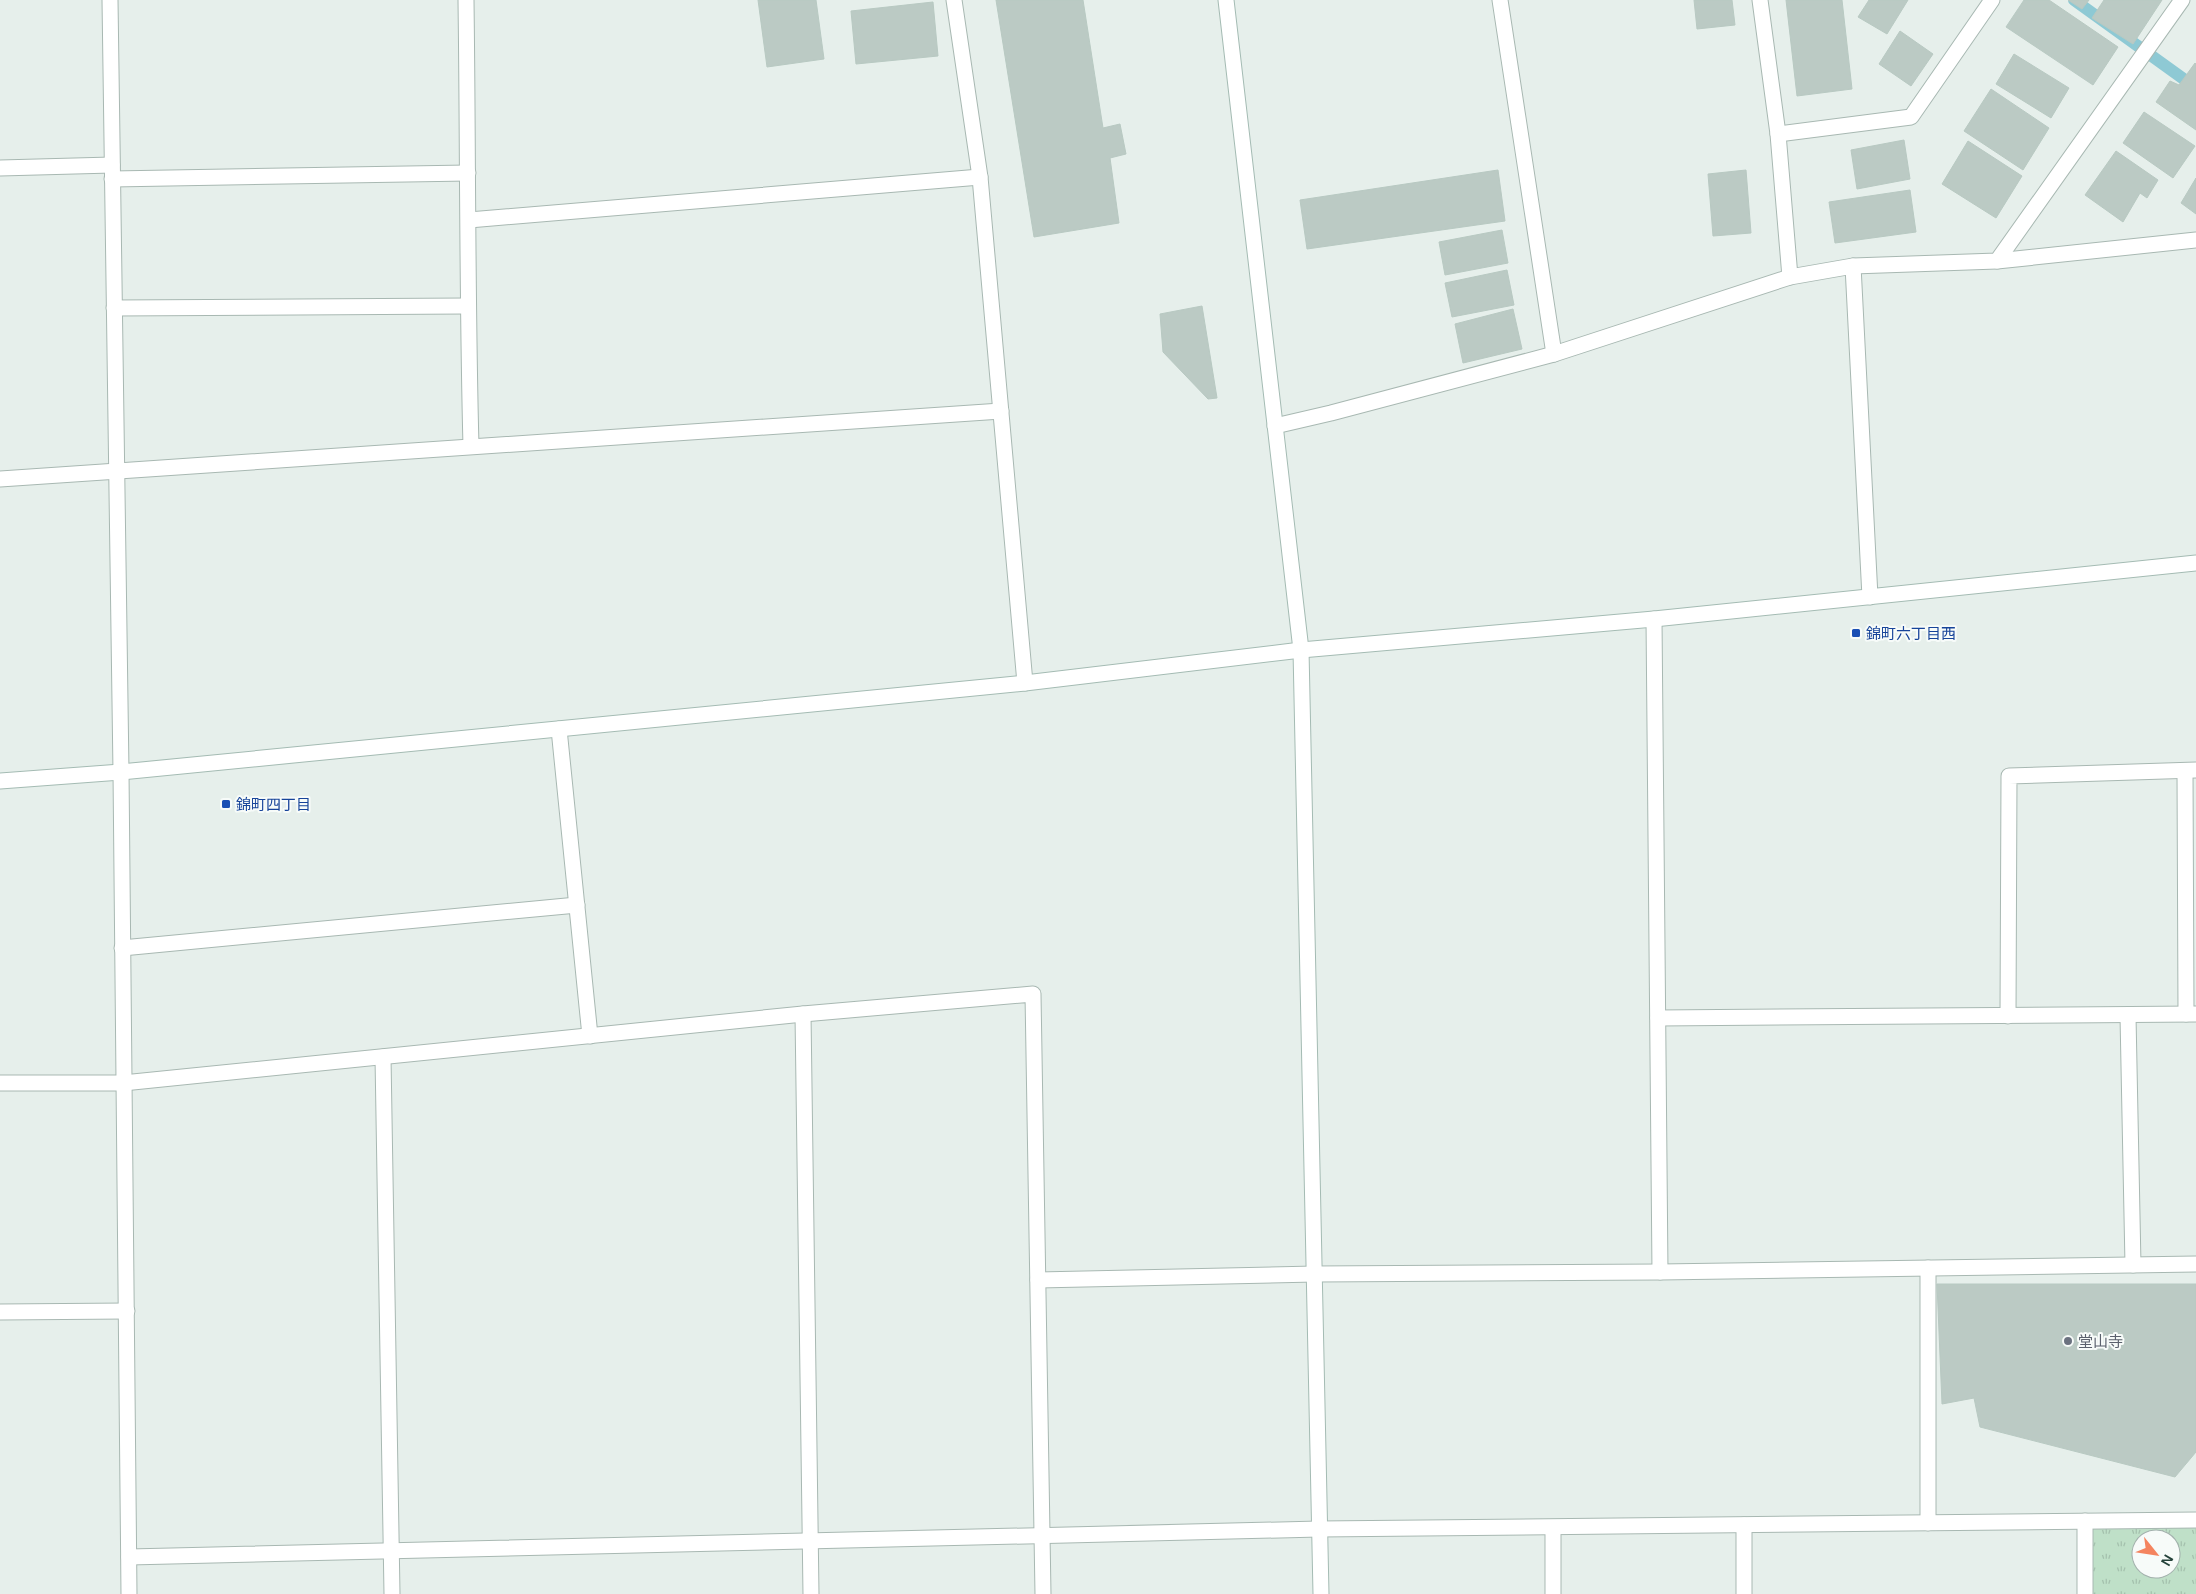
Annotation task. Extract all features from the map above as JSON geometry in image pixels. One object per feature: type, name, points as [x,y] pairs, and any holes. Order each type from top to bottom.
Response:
[{"type":"street","points":[[110,0],[121,772],[129,1594]]},
{"type":"street","points":[[466,0],[469,220],[467,306],[470,446]]},
{"type":"street","points":[[954,0],[980,177],[1025,683]]},
{"type":"street","points":[[1226,0],[1301,650],[1321,1594]]},
{"type":"street","points":[[1500,0],[1554,354]]},
{"type":"street","points":[[1760,0],[1778,134],[1790,277]]},
{"type":"street","points":[[1778,134],[1911,117],[1992,0]]},
{"type":"street","points":[[1997,261],[2182,0]]},
{"type":"street","points":[[0,168],[112,172],[468,173]]},
{"type":"street","points":[[469,220],[980,177]]},
{"type":"street","points":[[1275,426],[1554,354],[1790,277],[1853,266],[1997,261],[2196,240]]},
{"type":"street","points":[[1853,266],[1870,597]]},
{"type":"street","points":[[114,308],[467,306]]},
{"type":"street","points":[[0,479],[1001,411]]},
{"type":"street","points":[[0,782],[121,772],[1025,683],[1301,650],[1654,619],[2196,563]]},
{"type":"street","points":[[1654,619],[1660,1272]]},
{"type":"street","points":[[559,729],[590,1036]]},
{"type":"street","points":[[1658,1018],[2128,1016],[2191,1014],[2191,770],[2009,776],[2008,1016]]},
{"type":"street","points":[[122,948],[577,905]]},
{"type":"street","points":[[0,1083],[123,1083],[803,1014],[1033,994],[1043,1594]]},
{"type":"street","points":[[803,1014],[811,1594]]},
{"type":"street","points":[[2128,1016],[2133,1265]]},
{"type":"street","points":[[383,1057],[392,1594]]},
{"type":"street","points":[[1038,1280],[1315,1274],[1660,1272],[2196,1264]]},
{"type":"street","points":[[1928,1268],[1928,1523]]},
{"type":"street","points":[[0,1312],[126,1310]]},
{"type":"street","points":[[129,1557],[1319,1529],[2196,1520]]},
{"type":"street","points":[[2085,1521],[2085,1594]]},
{"type":"street","points":[[1744,1525],[1744,1594]]},
{"type":"street","points":[[1553,1528],[1553,1594]]},
{"type":"green space","points":[[2196,1519],[2196,1594],[2085,1594],[2085,1521]]},
{"type":"building","points":[[758,0],[816,0],[824,59],[767,67]]},
{"type":"building","points":[[996,0],[1083,0],[1103,128],[1120,124],[1126,154],[1110,158],[1119,223],[1034,237]]},
{"type":"building","points":[[1694,0],[1732,0],[1735,25],[1697,29]]},
{"type":"building","points":[[1786,0],[1842,0],[1852,89],[1797,96]]},
{"type":"building","points":[[1869,0],[1908,0],[1887,34],[1858,17]]},
{"type":"building","points":[[2024,0],[2049,0],[2118,47],[2093,85],[2006,27]]},
{"type":"building","points":[[2068,0],[2089,0],[2082,9]]},
{"type":"building","points":[[2104,0],[2162,0],[2133,44],[2092,18]]},
{"type":"building","points":[[933,2],[938,56],[856,64],[851,11]]},
{"type":"building","points":[[1900,31],[1933,54],[1911,86],[1879,64]]},
{"type":"building","points":[[2014,54],[2069,88],[2051,118],[1996,84]]},
{"type":"building","points":[[2195,63],[2196,130],[2156,102],[2170,81],[2179,85]]},
{"type":"building","points":[[1991,89],[2049,128],[2023,170],[1964,131]]},
{"type":"building","points":[[2144,112],[2195,146],[2173,178],[2123,143]]},
{"type":"building","points":[[1904,140],[1910,179],[1857,189],[1851,150]]},
{"type":"building","points":[[1968,141],[2022,176],[1996,218],[1942,184]]},
{"type":"building","points":[[2116,151],[2158,180],[2147,198],[2140,193],[2123,222],[2085,195]]},
{"type":"building","points":[[1498,170],[1505,221],[1307,249],[1300,200]]},
{"type":"building","points":[[1746,170],[1751,233],[1713,236],[1708,174]]},
{"type":"building","points":[[2196,178],[2196,214],[2181,203]]},
{"type":"building","points":[[1910,190],[1916,232],[1835,243],[1829,202]]},
{"type":"building","points":[[1502,230],[1508,263],[1445,275],[1439,242]]},
{"type":"building","points":[[1507,270],[1514,305],[1452,317],[1445,283]]},
{"type":"building","points":[[1202,306],[1217,398],[1208,399],[1163,352],[1160,314]]},
{"type":"building","points":[[1513,309],[1522,349],[1463,363],[1455,324]]},
{"type":"building","name":"堂山寺","points":[[1937,1284],[2196,1284],[2196,1452],[2175,1477],[1980,1427],[1974,1398],[1942,1404]]},
{"type":"waterway","points":[[2074,0],[2196,88]]},
{"type":"place","name":"錦町六丁目西","points":[[1856,633]]},
{"type":"place","name":"錦町四丁目","points":[[226,804]]},
{"type":"place","name":"堂山寺","points":[[2068,1341]]}]
